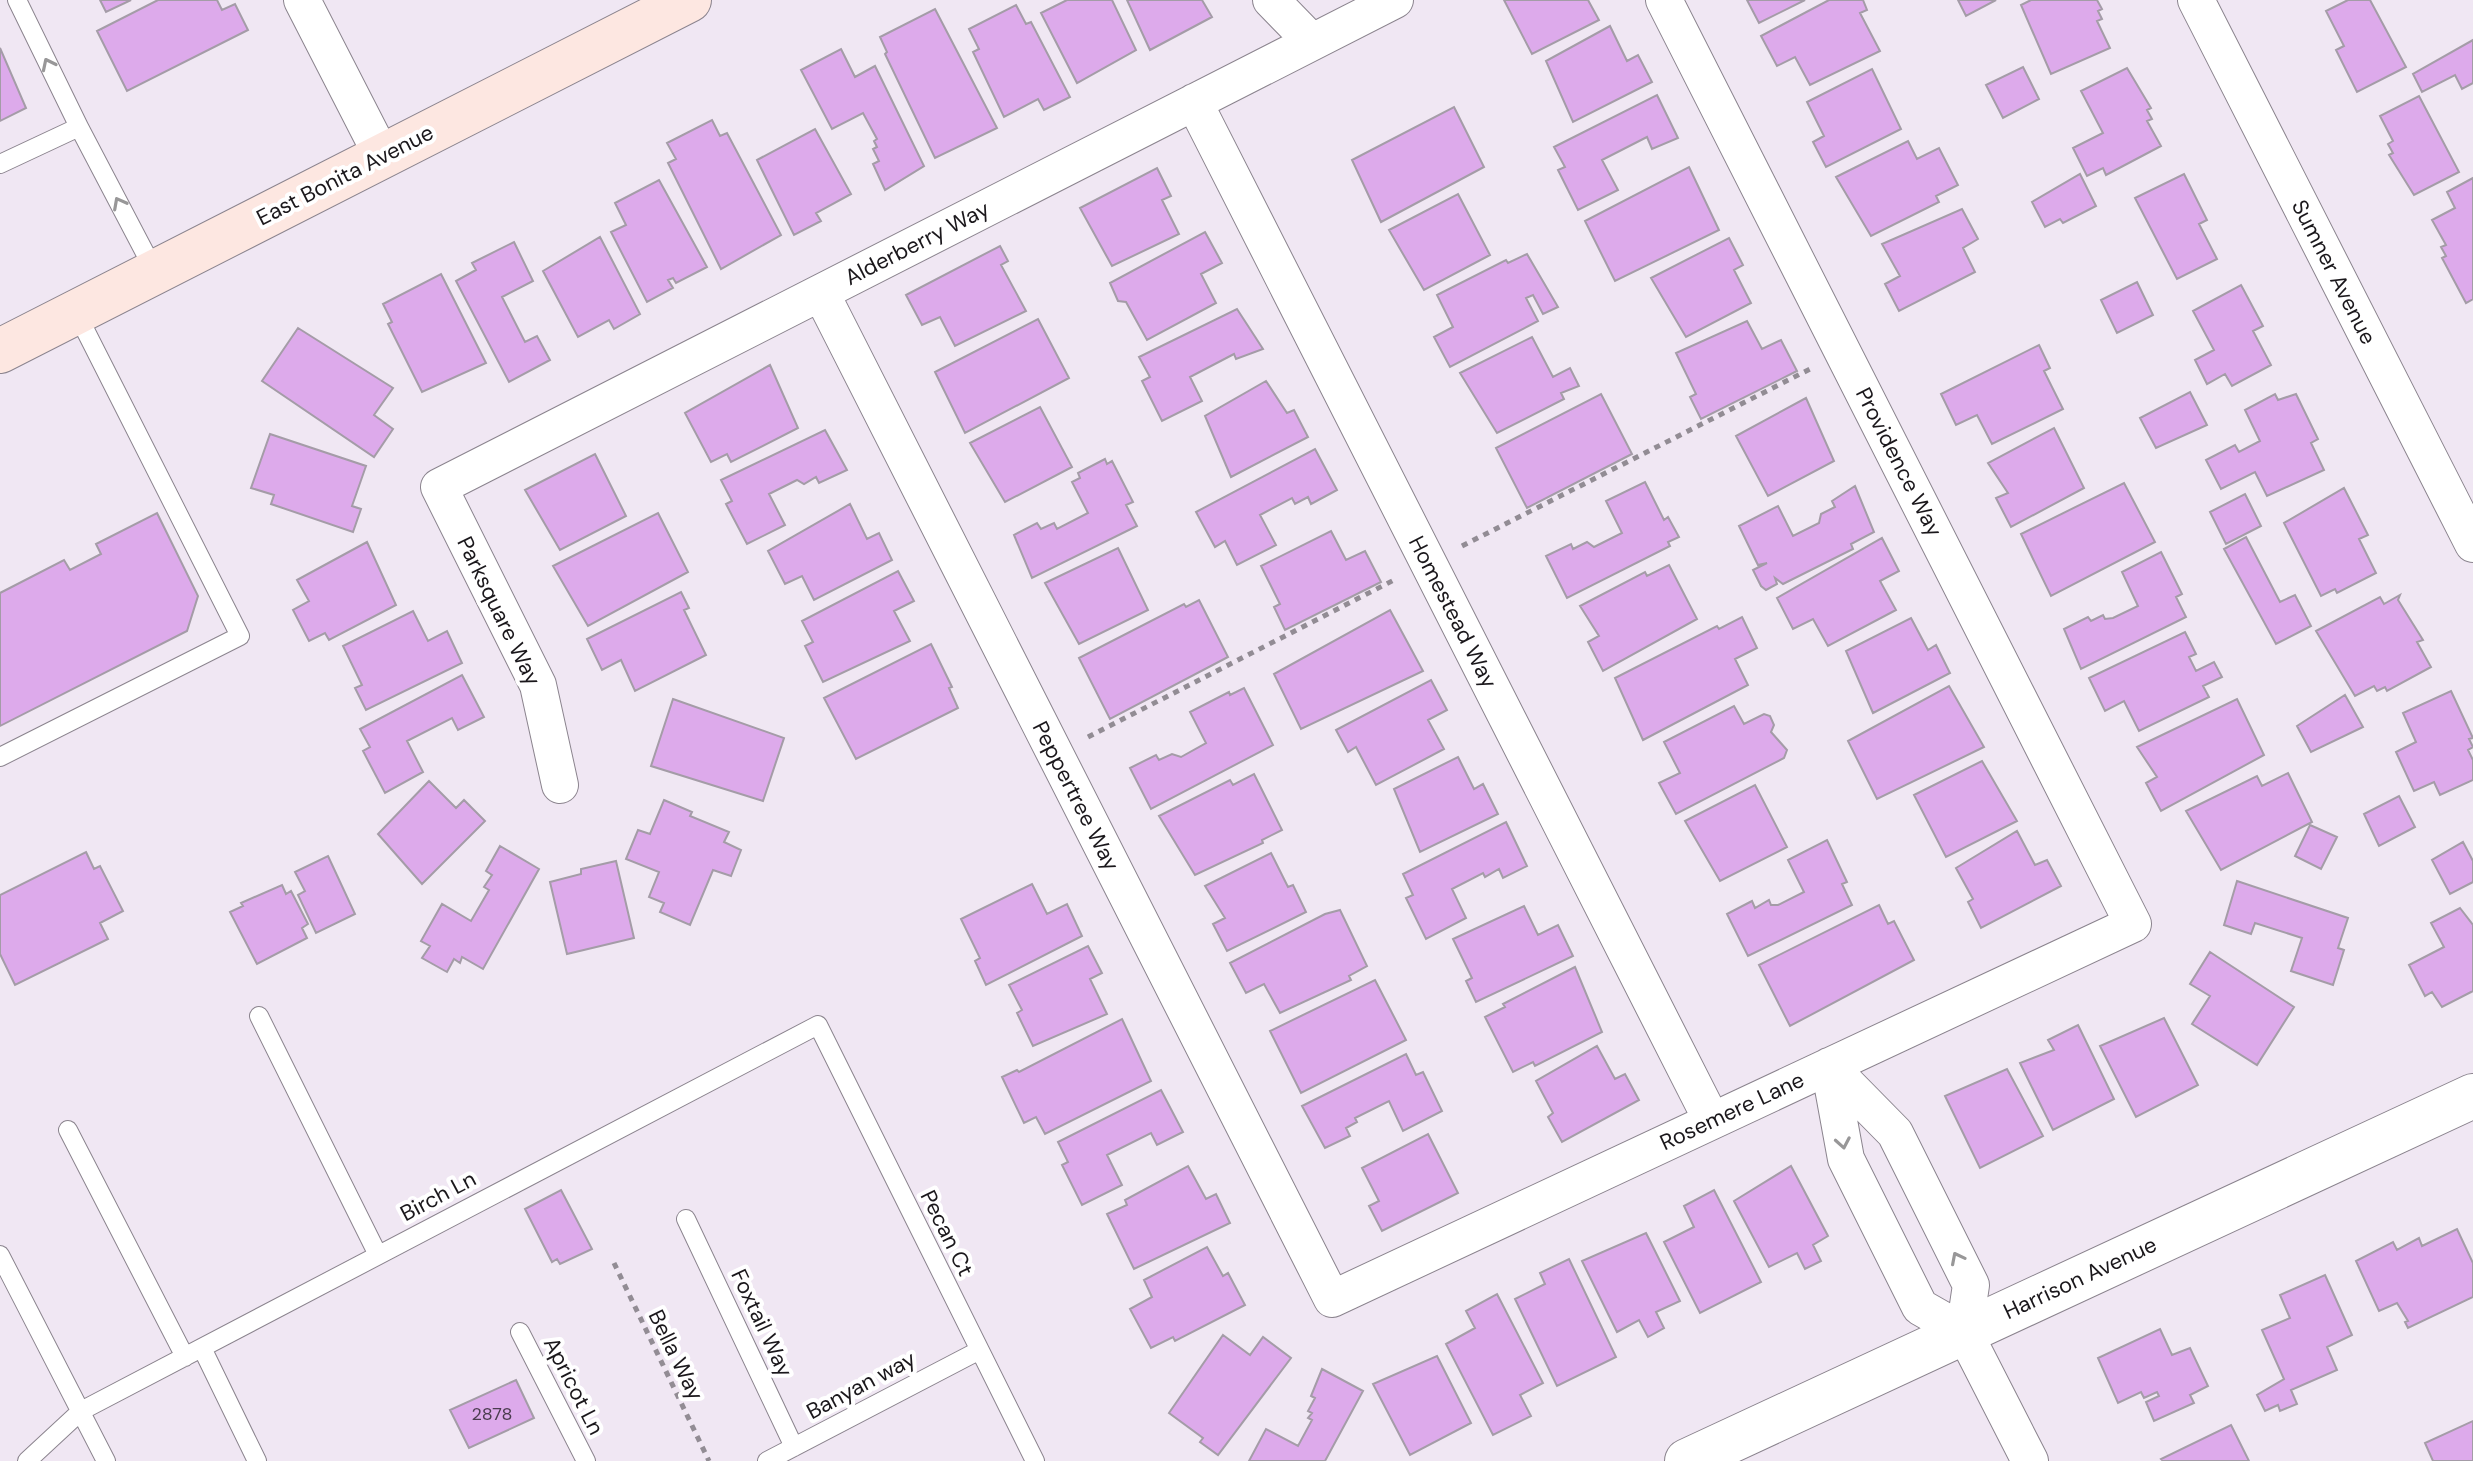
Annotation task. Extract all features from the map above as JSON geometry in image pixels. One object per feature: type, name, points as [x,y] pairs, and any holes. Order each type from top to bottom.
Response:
[{"type":"main road","name":"East Bonita Avenue","points":[[0,351],[689,0]]},
{"type":"street","points":[[302,0],[382,156]]},
{"type":"street","points":[[1271,0],[1312,42]]},
{"type":"street","points":[[1304,0],[1312,42]]},
{"type":"street","name":"Alderberry Way","points":[[439,487],[1395,0]]},
{"type":"street","name":"Providence Way","points":[[1664,0],[2133,924]]},
{"type":"street","name":"Sumner Avenue","points":[[2196,0],[2467,521]]},
{"type":"street","name":"Homestead Way","points":[[1194,102],[1712,1121]]},
{"type":"street","name":"Peppertree Way","points":[[821,293],[1332,1299]]},
{"type":"street","name":"Parksquare Way","points":[[439,487],[538,685],[560,785]]},
{"type":"street","name":"Rosemere Lane","points":[[1332,1299],[2133,924]]},
{"type":"street","points":[[1829,1066],[1846,1159],[1920,1307],[1964,1332],[2030,1461]]},
{"type":"street","points":[[1829,1066],[1895,1133],[1971,1285],[1964,1332]]},
{"type":"street","name":"Harrison Avenue","points":[[1687,1461],[2473,1096]]},
{"type":"lane","points":[[17,0],[155,272]]},
{"type":"lane","points":[[0,164],[79,127]]},
{"type":"lane","points":[[0,757],[240,636],[76,312]]},
{"type":"lane","points":[[259,1016],[378,1255]]},
{"type":"lane","name":"Birch Ln","points":[[27,1461],[81,1411],[818,1025]]},
{"type":"lane","name":"Pecan Ct","points":[[818,1025],[1035,1461]]},
{"type":"lane","points":[[68,1130],[257,1461]]},
{"type":"lane","name":"Foxtail Way","points":[[686,1219],[794,1447]]},
{"type":"lane","points":[[0,1255],[106,1461]]},
{"type":"lane","name":"Apricot Ln","points":[[520,1332],[586,1461]]},
{"type":"lane","name":"Banyan way","points":[[767,1461],[978,1351]]},
{"type":"path","name":"Bella Way","points":[[614,1263],[709,1461]]},
{"type":"building","points":[[100,0],[131,0],[106,12]]},
{"type":"building","points":[[158,0],[217,0],[222,10],[235,4],[248,30],[127,91],[97,31]]},
{"type":"building","points":[[1067,0],[1112,0],[1136,50],[1077,83],[1041,13]]},
{"type":"building","points":[[1127,0],[1202,0],[1212,17],[1150,50]]},
{"type":"building","points":[[1504,0],[1588,0],[1599,20],[1532,54]]},
{"type":"building","points":[[1747,0],[1805,0],[1759,23]]},
{"type":"building","points":[[1829,0],[1863,0],[1867,10],[1860,13],[1880,51],[1810,85],[1795,57],[1777,66],[1761,36]]},
{"type":"building","points":[[1958,0],[1996,0],[1966,16]]},
{"type":"building","points":[[2031,0],[2097,0],[2102,9],[2098,11],[2102,19],[2097,21],[2110,48],[2051,74],[2021,5]]},
{"type":"building","points":[[2348,0],[2370,0],[2406,67],[2357,92],[2336,50],[2344,46],[2326,11]]},
{"type":"building","points":[[1016,5],[1026,24],[1031,22],[1070,97],[1044,110],[1038,99],[1004,117],[973,52],[979,49],[969,29]]},
{"type":"building","points":[[935,9],[997,128],[935,158],[885,54],[887,52],[880,37]]},
{"type":"building","points":[[1610,26],[1627,61],[1638,55],[1652,82],[1573,122],[1546,61]]},
{"type":"building","points":[[2473,40],[2473,83],[2462,89],[2455,75],[2422,92],[2413,74]]},
{"type":"building","points":[[0,48],[26,108],[0,121]]},
{"type":"building","points":[[841,49],[855,77],[875,66],[924,166],[885,190],[873,164],[879,161],[873,149],[877,147],[874,141],[877,139],[863,113],[832,129],[801,70]]},
{"type":"building","points":[[2023,67],[2039,99],[2003,118],[1986,85]]},
{"type":"building","points":[[2127,68],[2151,108],[2147,110],[2152,119],[2147,121],[2161,146],[2106,175],[2103,168],[2087,176],[2073,148],[2103,133],[2081,91]]},
{"type":"building","points":[[1872,69],[1901,129],[1826,167],[1813,142],[1824,136],[1807,102]]},
{"type":"building","points":[[1657,95],[1678,138],[1652,149],[1647,137],[1602,160],[1618,190],[1578,210],[1558,170],[1565,167],[1554,147]]},
{"type":"building","points":[[2419,96],[2459,172],[2414,195],[2389,155],[2393,153],[2388,144],[2393,141],[2380,116]]},
{"type":"building","points":[[1454,107],[1484,167],[1381,222],[1352,160]]},
{"type":"building","points":[[712,120],[720,136],[727,133],[781,235],[721,269],[668,163],[676,159],[667,143]]},
{"type":"building","points":[[815,129],[851,194],[816,213],[821,221],[794,235],[757,160]]},
{"type":"building","points":[[1908,141],[1917,159],[1939,148],[1958,185],[1936,196],[1939,202],[1871,236],[1836,177]]},
{"type":"building","points":[[1689,167],[1719,230],[1615,281],[1585,221]]},
{"type":"building","points":[[1157,168],[1171,196],[1162,200],[1179,234],[1112,266],[1080,208]]},
{"type":"building","points":[[2080,174],[2096,206],[2063,223],[2060,219],[2045,227],[2032,202]]},
{"type":"building","points":[[2184,174],[2207,220],[2199,224],[2217,259],[2177,279],[2135,198]]},
{"type":"building","points":[[2473,178],[2473,299],[2466,303],[2442,258],[2446,256],[2441,247],[2446,245],[2432,220],[2455,208],[2447,192]]},
{"type":"building","points":[[659,180],[707,267],[676,283],[673,278],[668,280],[673,288],[647,302],[611,232],[626,225],[615,203]]},
{"type":"building","points":[[1458,194],[1490,255],[1424,290],[1389,230]]},
{"type":"building","points":[[1962,209],[1978,239],[1963,248],[1975,272],[1899,311],[1885,284],[1900,276],[1882,244]]},
{"type":"building","points":[[1205,232],[1222,263],[1201,274],[1216,303],[1147,340],[1126,302],[1118,301],[1110,283]]},
{"type":"building","points":[[600,237],[640,314],[614,329],[609,320],[578,337],[543,271]]},
{"type":"building","points":[[1729,238],[1743,265],[1734,270],[1751,303],[1686,337],[1651,278]]},
{"type":"building","points":[[514,242],[533,281],[502,297],[525,342],[537,336],[550,360],[509,382],[456,281],[476,270],[472,263]]},
{"type":"building","points":[[1000,246],[1008,261],[1001,265],[1026,311],[955,346],[940,317],[922,325],[906,295]]},
{"type":"building","points":[[1527,254],[1558,307],[1543,314],[1533,295],[1526,298],[1538,321],[1450,367],[1434,337],[1453,327],[1437,295],[1506,260],[1508,263]]},
{"type":"building","points":[[441,274],[486,363],[422,392],[388,324],[392,322],[383,304]]},
{"type":"building","points":[[2137,282],[2153,315],[2117,333],[2101,300]]},
{"type":"building","points":[[2241,285],[2263,326],[2253,331],[2271,365],[2232,386],[2225,374],[2207,384],[2195,360],[2214,350],[2193,311]]},
{"type":"building","points":[[1237,309],[1263,349],[1236,359],[1234,354],[1190,377],[1202,401],[1162,421],[1142,381],[1150,377],[1139,357]]},
{"type":"building","points":[[1038,319],[1069,378],[965,433],[935,372]]},
{"type":"building","points":[[1747,321],[1762,349],[1781,340],[1797,371],[1701,419],[1690,397],[1696,394],[1676,353]]},
{"type":"building","points":[[298,328],[393,388],[374,415],[393,429],[374,457],[262,381]]},
{"type":"building","points":[[1532,337],[1553,377],[1570,368],[1579,386],[1561,393],[1564,399],[1497,433],[1460,373]]},
{"type":"building","points":[[2039,345],[2050,368],[2044,371],[2063,409],[1992,444],[1977,415],[1956,425],[1941,394]]},
{"type":"building","points":[[770,365],[798,428],[731,462],[727,454],[711,462],[685,413]]},
{"type":"building","points":[[1266,381],[1287,413],[1294,410],[1308,437],[1231,477],[1205,416]]},
{"type":"building","points":[[2190,392],[2207,425],[2156,448],[2140,418]]},
{"type":"building","points":[[1601,394],[1632,454],[1527,508],[1496,448]]},
{"type":"building","points":[[2275,394],[2278,400],[2296,394],[2318,439],[2311,443],[2324,470],[2267,496],[2255,472],[2221,489],[2206,460],[2235,445],[2239,452],[2260,441],[2245,410]]},
{"type":"building","points":[[1806,398],[1834,461],[1768,496],[1736,436]]},
{"type":"building","points":[[1040,407],[1072,467],[1005,502],[970,443]]},
{"type":"building","points":[[2054,428],[2084,488],[2011,527],[1996,498],[2008,493],[1988,463]]},
{"type":"building","points":[[825,430],[847,470],[819,483],[816,477],[804,484],[797,480],[769,494],[785,525],[747,544],[726,504],[732,501],[721,480]]},
{"type":"building","points":[[270,434],[366,466],[352,506],[361,509],[353,532],[271,504],[274,495],[251,488]]},
{"type":"building","points":[[1315,449],[1337,490],[1311,504],[1308,497],[1295,504],[1292,498],[1260,515],[1276,545],[1237,565],[1225,541],[1215,547],[1196,512]]},
{"type":"building","points":[[595,454],[626,516],[560,550],[525,490]]},
{"type":"building","points":[[1105,459],[1107,464],[1112,461],[1133,502],[1126,505],[1137,526],[1032,578],[1014,535],[1037,523],[1041,529],[1054,523],[1057,529],[1088,513],[1072,482],[1080,478],[1078,473]]},
{"type":"building","points":[[1645,482],[1664,520],[1668,517],[1679,537],[1668,542],[1670,546],[1567,598],[1546,556],[1571,544],[1573,549],[1587,542],[1594,547],[1622,533],[1606,501]]},
{"type":"building","points":[[2124,483],[2155,542],[2051,596],[2021,534]]},
{"type":"building","points":[[1855,486],[1874,532],[1851,544],[1853,549],[1783,584],[1775,578],[1777,584],[1766,590],[1761,586],[1753,570],[1767,563],[1758,565],[1739,526],[1778,506],[1793,536],[1819,523],[1821,514],[1835,507],[1832,501]]},
{"type":"building","points":[[2344,488],[2368,535],[2359,539],[2376,573],[2337,593],[2335,589],[2321,596],[2284,523]]},
{"type":"building","points":[[2245,494],[2261,526],[2226,544],[2210,512]]},
{"type":"building","points":[[850,504],[867,539],[879,533],[892,560],[814,600],[802,576],[785,584],[768,551]]},
{"type":"building","points":[[157,513],[198,596],[187,631],[0,726],[0,593],[64,560],[70,570],[101,554],[96,544]]},
{"type":"building","points":[[658,513],[688,572],[588,626],[553,566]]},
{"type":"building","points":[[1331,531],[1346,560],[1365,551],[1381,582],[1285,630],[1274,607],[1280,604],[1261,566]]},
{"type":"building","points":[[2246,537],[2280,602],[2295,595],[2311,626],[2276,644],[2224,549]]},
{"type":"building","points":[[1882,538],[1899,571],[1880,581],[1896,610],[1828,646],[1813,619],[1793,629],[1777,598]]},
{"type":"building","points":[[367,542],[396,605],[329,640],[325,633],[309,641],[293,610],[309,601],[297,580]]},
{"type":"building","points":[[1118,548],[1148,610],[1079,644],[1045,583]]},
{"type":"building","points":[[2161,552],[2182,594],[2176,597],[2186,617],[2081,669],[2064,629],[2088,617],[2091,621],[2103,615],[2105,619],[2113,618],[2138,606],[2122,572]]},
{"type":"building","points":[[1669,565],[1697,619],[1603,671],[1588,642],[1599,636],[1580,606],[1645,572],[1647,576]]},
{"type":"building","points":[[898,571],[914,601],[894,611],[910,641],[823,682],[805,646],[813,642],[802,621]]},
{"type":"building","points":[[681,592],[689,608],[684,610],[706,655],[635,691],[621,660],[602,670],[587,639]]},
{"type":"building","points":[[2400,595],[2398,600],[2423,640],[2417,642],[2431,667],[2387,691],[2385,687],[2377,691],[2374,686],[2355,696],[2316,631],[2380,597],[2384,604]]},
{"type":"building","points":[[1199,600],[1228,657],[1110,719],[1079,658],[1184,604],[1186,607]]},
{"type":"building","points":[[1390,610],[1423,671],[1301,729],[1274,674]]},
{"type":"building","points":[[413,611],[428,641],[447,631],[462,663],[366,710],[355,688],[362,685],[343,646]]},
{"type":"building","points":[[1742,617],[1757,648],[1735,659],[1748,685],[1643,740],[1615,678],[1717,626],[1719,629]]},
{"type":"building","points":[[1911,618],[1928,650],[1936,645],[1950,673],[1873,713],[1846,651]]},
{"type":"building","points":[[2185,632],[2196,654],[2189,657],[2196,671],[2214,662],[2222,677],[2203,686],[2209,697],[2139,731],[2124,701],[2105,711],[2089,678]]},
{"type":"building","points":[[931,644],[952,687],[949,688],[958,708],[856,759],[824,698]]},
{"type":"building","points":[[462,675],[484,717],[458,730],[452,718],[407,741],[423,772],[385,793],[363,751],[370,747],[360,729]]},
{"type":"building","points":[[1431,680],[1447,710],[1428,720],[1444,749],[1376,785],[1356,747],[1348,752],[1336,730]]},
{"type":"building","points":[[1949,686],[1984,747],[1877,799],[1848,741]]},
{"type":"building","points":[[1244,688],[1273,745],[1151,809],[1130,768],[1156,755],[1159,760],[1172,754],[1181,757],[1206,743],[1190,712],[1229,692],[1230,695]]},
{"type":"building","points":[[2451,691],[2473,738],[2469,739],[2473,747],[2468,750],[2473,760],[2473,780],[2440,795],[2434,782],[2414,791],[2396,752],[2416,742],[2403,713]]},
{"type":"building","points":[[2345,695],[2363,727],[2311,752],[2297,726]]},
{"type":"building","points":[[673,699],[784,738],[763,801],[651,766]]},
{"type":"building","points":[[2237,699],[2264,755],[2161,811],[2146,783],[2157,777],[2137,747]]},
{"type":"building","points":[[1734,706],[1744,724],[1764,714],[1770,716],[1774,725],[1771,732],[1787,750],[1784,758],[1676,814],[1659,783],[1680,773],[1664,742]]},
{"type":"building","points":[[1458,757],[1474,789],[1483,784],[1498,814],[1420,852],[1394,789]]},
{"type":"building","points":[[1982,761],[2017,821],[1946,857],[1914,795]]},
{"type":"building","points":[[2288,773],[2312,822],[2221,870],[2186,811],[2257,776],[2262,786]]},
{"type":"building","points":[[1254,774],[1282,830],[1262,840],[1263,843],[1195,875],[1159,816],[1230,780],[1233,785]]},
{"type":"building","points":[[429,781],[456,808],[464,800],[485,821],[422,884],[378,834]]},
{"type":"building","points":[[1755,785],[1787,847],[1720,881],[1685,821]]},
{"type":"building","points":[[2399,796],[2415,827],[2379,846],[2364,814]]},
{"type":"building","points":[[664,800],[692,812],[690,816],[729,832],[724,842],[741,850],[731,876],[713,870],[690,925],[660,912],[664,903],[649,897],[659,872],[626,859],[638,830],[650,834]]},
{"type":"building","points":[[1506,822],[1527,866],[1503,878],[1499,869],[1485,877],[1483,873],[1452,889],[1466,918],[1426,939],[1406,898],[1413,895],[1403,874]]},
{"type":"building","points":[[2310,825],[2337,837],[2321,869],[2295,856]]},
{"type":"building","points":[[2017,831],[2035,865],[2047,860],[2061,886],[1981,928],[1968,902],[1973,899],[1956,868]]},
{"type":"building","points":[[1827,840],[1847,882],[1842,884],[1852,905],[1748,956],[1727,914],[1752,901],[1755,908],[1769,900],[1771,905],[1778,905],[1804,892],[1788,860]]},
{"type":"building","points":[[2463,842],[2473,861],[2473,882],[2450,894],[2432,860]]},
{"type":"building","points":[[500,846],[539,869],[483,969],[462,957],[460,963],[454,959],[447,972],[422,958],[430,946],[421,941],[442,904],[471,921],[489,890],[484,887],[492,875],[486,871]]},
{"type":"building","points":[[86,852],[94,869],[100,866],[123,911],[100,923],[108,939],[15,985],[0,954],[0,895]]},
{"type":"building","points":[[1271,853],[1288,887],[1293,885],[1306,912],[1227,951],[1213,924],[1225,918],[1205,886]]},
{"type":"building","points":[[328,856],[355,914],[316,933],[298,895],[305,891],[295,872]]},
{"type":"building","points":[[616,861],[634,938],[567,954],[550,882],[581,874],[581,869]]},
{"type":"building","points":[[2237,881],[2348,918],[2338,948],[2344,950],[2333,985],[2291,971],[2302,938],[2255,923],[2251,934],[2224,925]]},
{"type":"building","points":[[1032,884],[1047,914],[1067,904],[1082,936],[986,985],[975,961],[980,958],[961,919]]},
{"type":"building","points":[[282,885],[286,894],[291,891],[308,924],[302,928],[307,938],[257,964],[230,912],[243,906],[241,903]]},
{"type":"building","points":[[1879,905],[1888,924],[1894,921],[1914,960],[1790,1026],[1759,965]]},
{"type":"building","points":[[1524,906],[1538,935],[1558,925],[1573,956],[1476,1002],[1466,981],[1472,978],[1453,939]]},
{"type":"building","points":[[2460,908],[2473,925],[2473,991],[2442,1007],[2432,992],[2425,996],[2409,965],[2444,947],[2431,923]]},
{"type":"building","points":[[1340,910],[1367,966],[1349,976],[1351,980],[1280,1013],[1264,984],[1246,993],[1230,963],[1325,914]]},
{"type":"building","points":[[1088,946],[1102,973],[1090,979],[1107,1014],[1033,1046],[1017,1013],[1022,1010],[1009,985]]},
{"type":"building","points":[[2210,952],[2294,1007],[2257,1065],[2192,1024],[2210,996],[2190,984]]},
{"type":"building","points":[[1575,967],[1602,1032],[1535,1066],[1533,1062],[1513,1072],[1485,1017],[1505,1007],[1503,1004]]},
{"type":"building","points":[[1375,980],[1406,1040],[1301,1093],[1270,1031]]},
{"type":"building","points":[[2164,1018],[2198,1085],[2136,1117],[2100,1046]]},
{"type":"building","points":[[1122,1019],[1151,1081],[1045,1134],[1036,1117],[1024,1123],[1002,1077],[1017,1070],[1019,1072]]},
{"type":"building","points":[[2078,1025],[2114,1099],[2053,1130],[2020,1063],[2054,1050],[2048,1040]]},
{"type":"building","points":[[1597,1046],[1615,1079],[1625,1074],[1639,1100],[1562,1142],[1548,1117],[1553,1113],[1536,1081]]},
{"type":"building","points":[[1406,1054],[1416,1075],[1423,1072],[1442,1111],[1403,1131],[1389,1101],[1355,1118],[1357,1122],[1346,1128],[1350,1136],[1325,1148],[1302,1106]]},
{"type":"building","points":[[2007,1069],[2043,1136],[1980,1168],[1945,1096]]},
{"type":"building","points":[[1161,1090],[1183,1132],[1157,1145],[1151,1133],[1107,1155],[1122,1185],[1082,1205],[1062,1165],[1068,1162],[1058,1142]]},
{"type":"building","points":[[1428,1134],[1458,1193],[1382,1231],[1369,1206],[1379,1201],[1362,1168]]},
{"type":"building","points":[[1188,1166],[1206,1199],[1216,1194],[1230,1223],[1134,1269],[1107,1214],[1127,1205],[1125,1200]]},
{"type":"building","points":[[1791,1166],[1828,1236],[1813,1245],[1821,1261],[1805,1269],[1797,1253],[1769,1267],[1734,1201]]},
{"type":"building","points":[[561,1190],[592,1249],[560,1264],[557,1259],[552,1262],[525,1209]]},
{"type":"building","points":[[1714,1190],[1761,1282],[1700,1313],[1664,1242],[1694,1227],[1684,1206]]},
{"type":"building","points":[[2457,1229],[2473,1263],[2473,1297],[2408,1328],[2405,1322],[2408,1321],[2397,1303],[2379,1311],[2356,1261],[2393,1242],[2397,1250],[2419,1238],[2422,1246]]},
{"type":"building","points":[[1646,1233],[1680,1301],[1656,1312],[1664,1328],[1648,1337],[1639,1320],[1617,1332],[1582,1261]]},
{"type":"building","points":[[1207,1247],[1223,1276],[1228,1273],[1245,1305],[1175,1341],[1173,1337],[1151,1348],[1130,1309],[1152,1297],[1144,1280]]},
{"type":"building","points":[[1569,1259],[1616,1357],[1557,1386],[1515,1299],[1545,1284],[1540,1273]]},
{"type":"building","points":[[2325,1275],[2352,1335],[2327,1347],[2337,1370],[2291,1390],[2297,1404],[2280,1411],[2278,1405],[2265,1411],[2257,1395],[2284,1379],[2262,1330],[2290,1318],[2280,1295]]},
{"type":"building","points":[[1497,1294],[1543,1383],[1520,1395],[1531,1416],[1493,1435],[1446,1344],[1475,1328],[1466,1311]]},
{"type":"building","points":[[2160,1329],[2172,1355],[2190,1348],[2208,1386],[2190,1395],[2194,1403],[2154,1421],[2146,1402],[2159,1396],[2157,1392],[2144,1398],[2141,1392],[2118,1403],[2098,1358]]},
{"type":"building","points":[[1223,1335],[1250,1355],[1263,1337],[1291,1358],[1218,1455],[1200,1442],[1203,1438],[1169,1413]]},
{"type":"building","points":[[1437,1356],[1471,1423],[1410,1455],[1373,1384]]},
{"type":"building","points":[[1322,1369],[1363,1391],[1325,1461],[1249,1461],[1266,1429],[1298,1446],[1312,1420],[1308,1418],[1312,1413],[1308,1411],[1315,1398],[1311,1396]]},
{"type":"building","points":[[516,1380],[534,1418],[469,1448],[450,1410]]},
{"type":"building","points":[[2473,1421],[2473,1461],[2433,1461],[2425,1443]]},
{"type":"building","points":[[2231,1425],[2249,1461],[2161,1459]]}]
